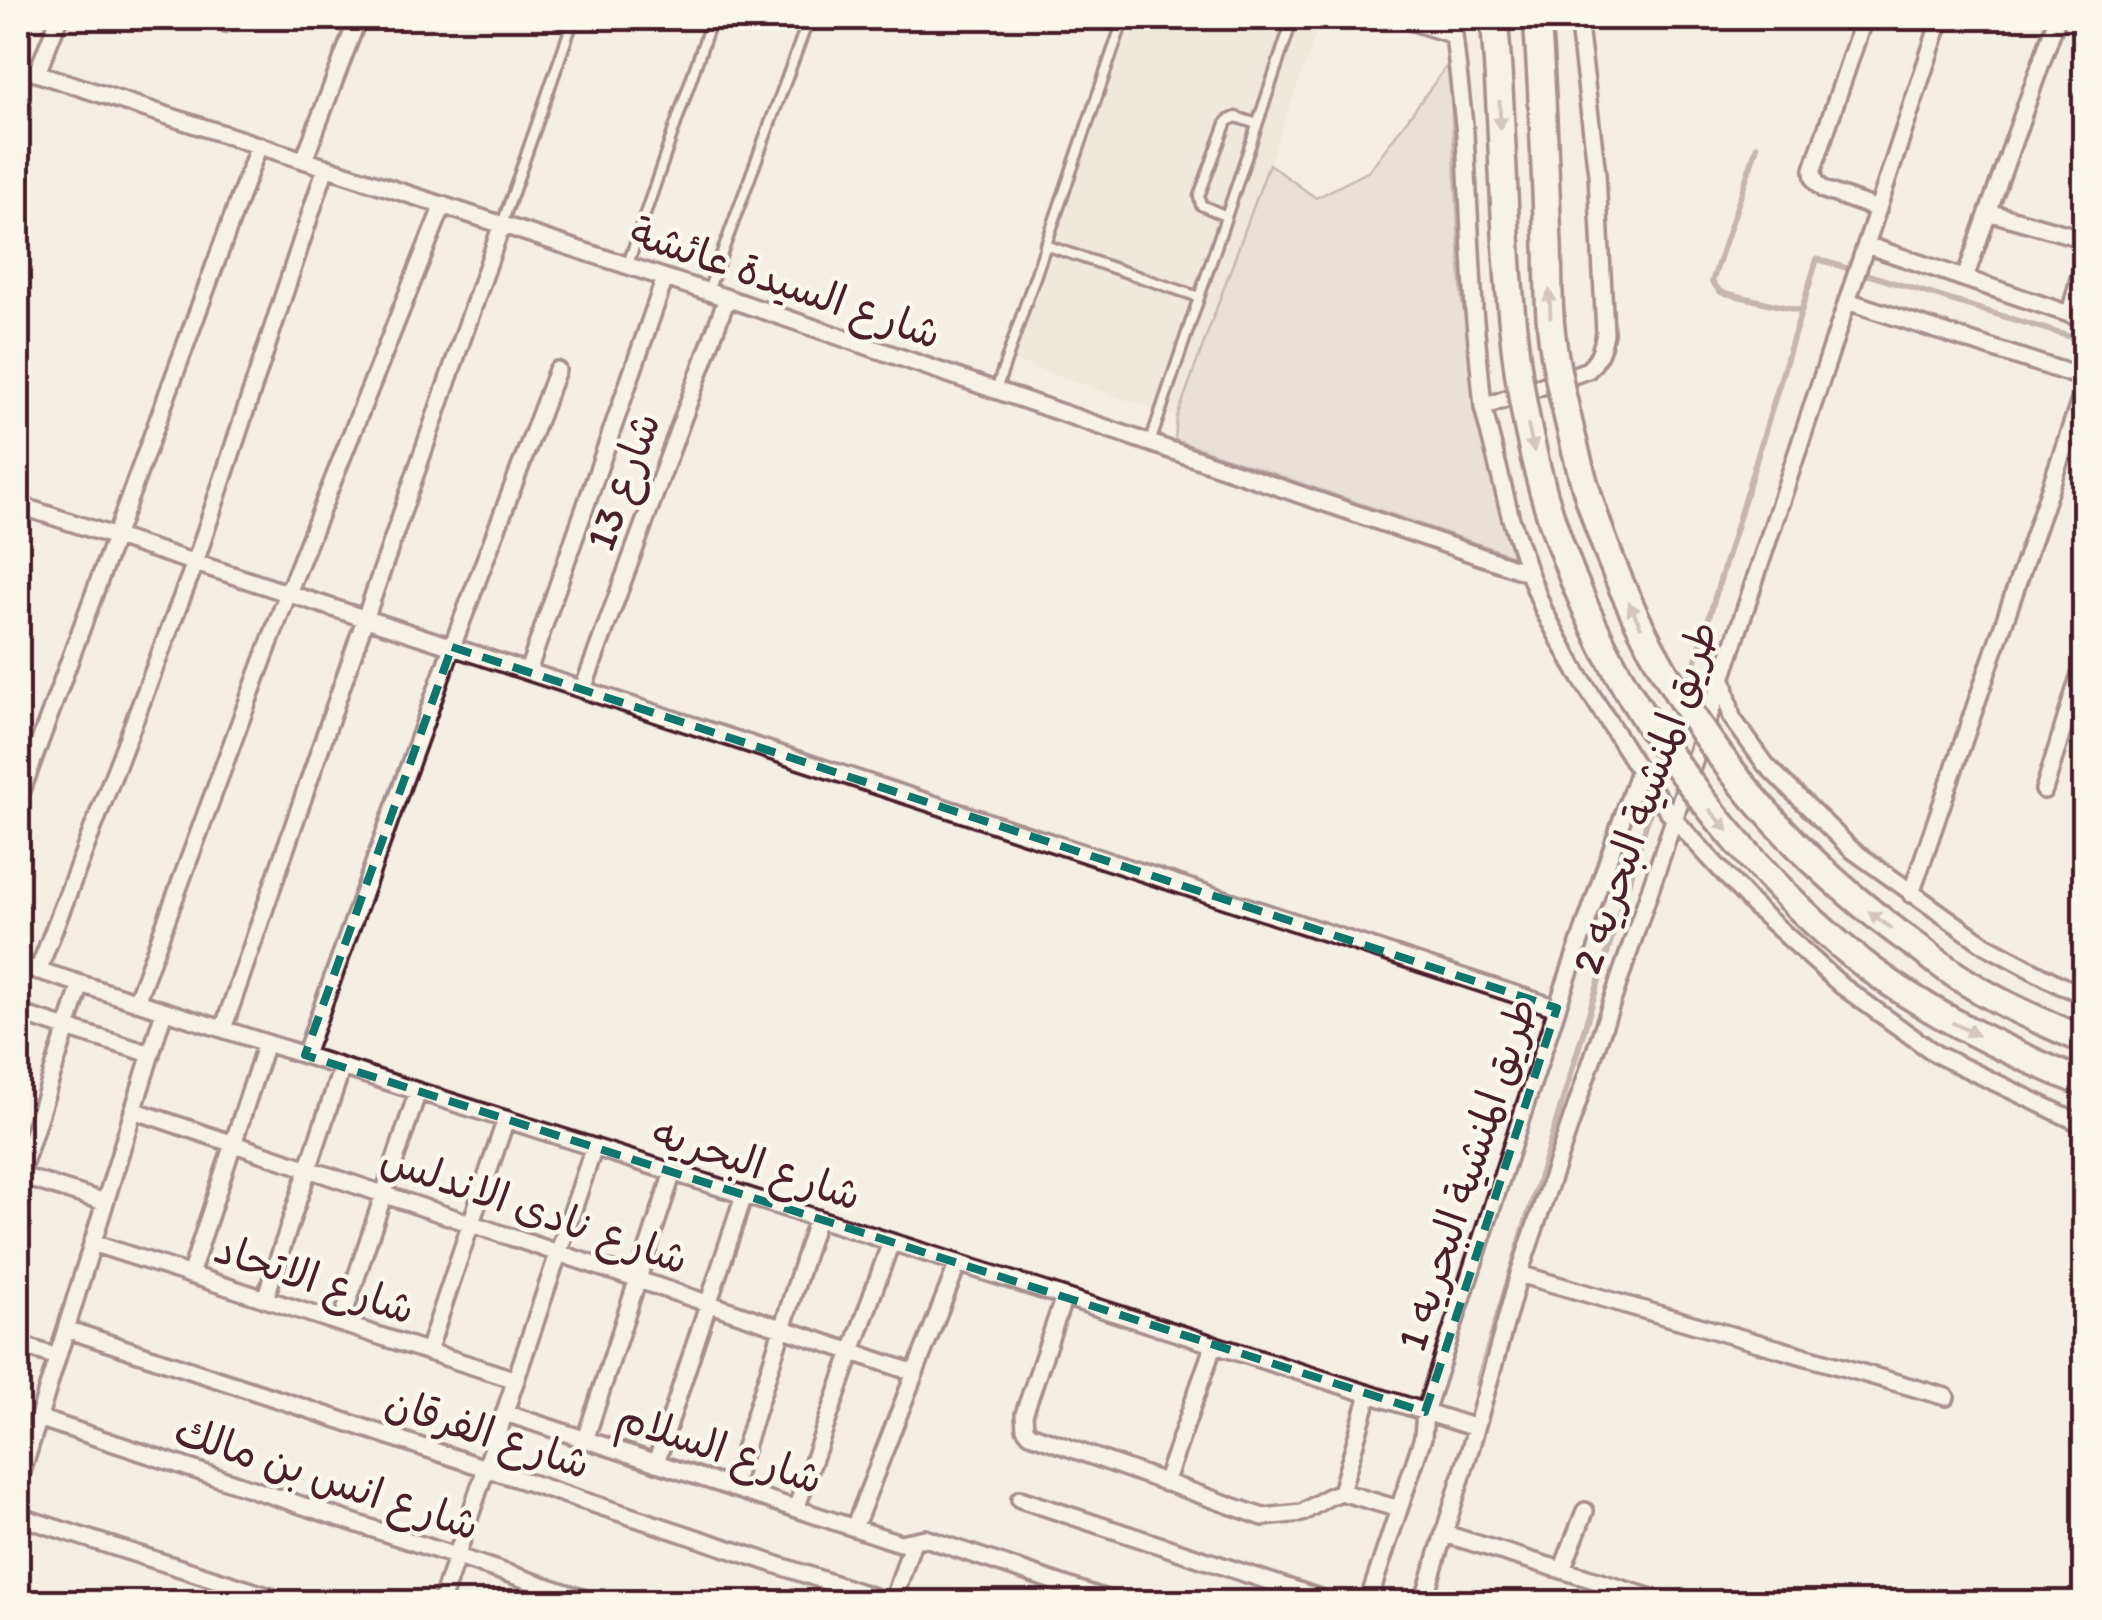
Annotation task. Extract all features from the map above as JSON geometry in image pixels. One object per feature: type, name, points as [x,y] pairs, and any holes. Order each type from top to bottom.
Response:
[{"type":"main road","points":[[1494,18],[1506,266],[1524,407],[1554,528],[1623,684],[1702,800],[1790,899],[1834,940],[1949,1021],[2084,1084]]},
{"type":"main road","points":[[1537,18],[1551,329],[1562,395],[1593,515],[1642,632],[1728,768],[1819,868],[1859,904],[1968,984],[2084,1040]]},
{"type":"street","points":[[38,73],[59,18]]},
{"type":"street","points":[[304,160],[358,18]]},
{"type":"street","points":[[1401,18],[1454,35]]},
{"type":"street","points":[[1450,18],[1464,134],[1483,407],[1529,573],[1544,611],[1577,672],[1674,819],[1754,906],[1842,986],[1936,1054],[2084,1124]]},
{"type":"street","points":[[1483,407],[1588,370],[1597,362],[1602,349],[1605,334],[1596,174],[1578,18]]},
{"type":"street","points":[[1864,18],[1813,177],[1824,190],[1878,209]]},
{"type":"street","name":"طريق المنشية البحريه 2","points":[[1423,1602],[1519,1274],[1941,18]]},
{"type":"street","points":[[1965,278],[2057,18]]},
{"type":"street","name":"شارع السيدة عائشة","points":[[18,67],[708,291],[1529,573]]},
{"type":"street","points":[[18,801],[259,145]]},
{"type":"street","points":[[38,970],[194,562],[326,167]]},
{"type":"street","points":[[136,1002],[288,593],[442,205]]},
{"type":"street","points":[[1988,212],[2084,240]]},
{"type":"street","points":[[222,1029],[502,224]]},
{"type":"street","points":[[1866,245],[2077,317],[2084,260]]},
{"type":"street","points":[[528,672],[666,278]]},
{"type":"street","name":"شارع 13","points":[[582,690],[727,298]]},
{"type":"street","points":[[1847,300],[2084,378]]},
{"type":"street","points":[[305,1056],[452,647],[557,370]]},
{"type":"street","points":[[1911,894],[2084,388]]},
{"type":"street","points":[[18,504],[1558,1008]]},
{"type":"street","points":[[2044,790],[2084,662]]},
{"type":"street","points":[[1723,676],[1732,718],[1766,765],[1851,849],[1985,944],[2084,994]]},
{"type":"street","name":"طريق المنشية البحريه 1","points":[[1368,1602],[1423,1437],[1425,1412],[1639,770]]},
{"type":"street","name":"شارع البحريه","points":[[18,964],[1476,1428]]},
{"type":"street","points":[[81,984],[18,1177],[105,1202]]},
{"type":"street","points":[[18,1485],[164,1011]]},
{"type":"street","points":[[18,1013],[151,1054]]},
{"type":"street","points":[[190,1275],[266,1043]]},
{"type":"street","points":[[266,1299],[342,1067]]},
{"type":"street","points":[[340,1323],[418,1091]]},
{"type":"street","name":"شارع نادى الاندلس","points":[[133,1110],[915,1373]]},
{"type":"street","points":[[428,1352],[506,1119]]},
{"type":"street","points":[[441,1602],[594,1148]]},
{"type":"street","points":[[585,1440],[672,1172]]},
{"type":"street","points":[[656,1463],[744,1195]]},
{"type":"street","points":[[732,1488],[817,1218]]},
{"type":"street","points":[[796,1509],[891,1242]]},
{"type":"street","name":"شارع الاتحاد","points":[[92,1243],[516,1380]]},
{"type":"street","points":[[854,1528],[958,1263]]},
{"type":"street","points":[[1519,1274],[1946,1397]]},
{"type":"street","points":[[1064,1297],[1024,1414],[1025,1428],[1036,1438],[1269,1518],[1302,1514],[1341,1492],[1399,1509]]},
{"type":"street","name":"شارع الفرقان","points":[[66,1329],[891,1602]]},
{"type":"street","points":[[18,1344],[57,1357]]},
{"type":"street","points":[[1165,1483],[1214,1344]]},
{"type":"street","points":[[1341,1492],[1369,1394]]},
{"type":"street","name":"شارع السلام","points":[[505,1413],[900,1543],[925,1538],[1115,1602]]},
{"type":"street","name":"شارع انس بن مالك","points":[[18,1422],[37,1423],[594,1602]]},
{"type":"street","points":[[1020,1498],[1332,1602]]},
{"type":"street","points":[[1562,1570],[1585,1511]]},
{"type":"street","points":[[18,1516],[286,1602]]},
{"type":"street","points":[[1445,1534],[1665,1602]]},
{"type":"street","points":[[891,1602],[913,1540]]},
{"type":"street","points":[[18,1598],[31,1602]]},
{"type":"lane","points":[[502,224],[574,18]]},
{"type":"lane","points":[[628,266],[712,18]]},
{"type":"lane","points":[[708,291],[809,18]]},
{"type":"lane","points":[[996,390],[1124,18]]},
{"type":"lane","points":[[1150,443],[1292,18]]},
{"type":"lane","points":[[1226,216],[1201,205],[1199,196],[1226,122],[1236,117],[1257,124]]},
{"type":"lane","points":[[1046,245],[1199,296]]},
{"type":"highlighted area","points":[[452,647],[1557,1008],[1425,1412],[305,1055]]},
{"type":"shaded area","points":[[1122,18],[1275,18],[1317,31],[1177,417],[1000,356]]},
{"type":"shaded area","points":[[1449,63],[1462,302],[1513,556],[1175,440],[1177,417],[1269,164],[1316,198],[1369,171]]},
{"type":"waterway","points":[[1757,146],[1712,282],[1721,292],[1801,311]]},
{"type":"waterway","points":[[1686,693],[1817,259],[2084,341]]},
{"type":"waterway","points":[[1670,746],[1681,710]]},
{"type":"waterway","points":[[1477,1384],[1665,762]]}]
